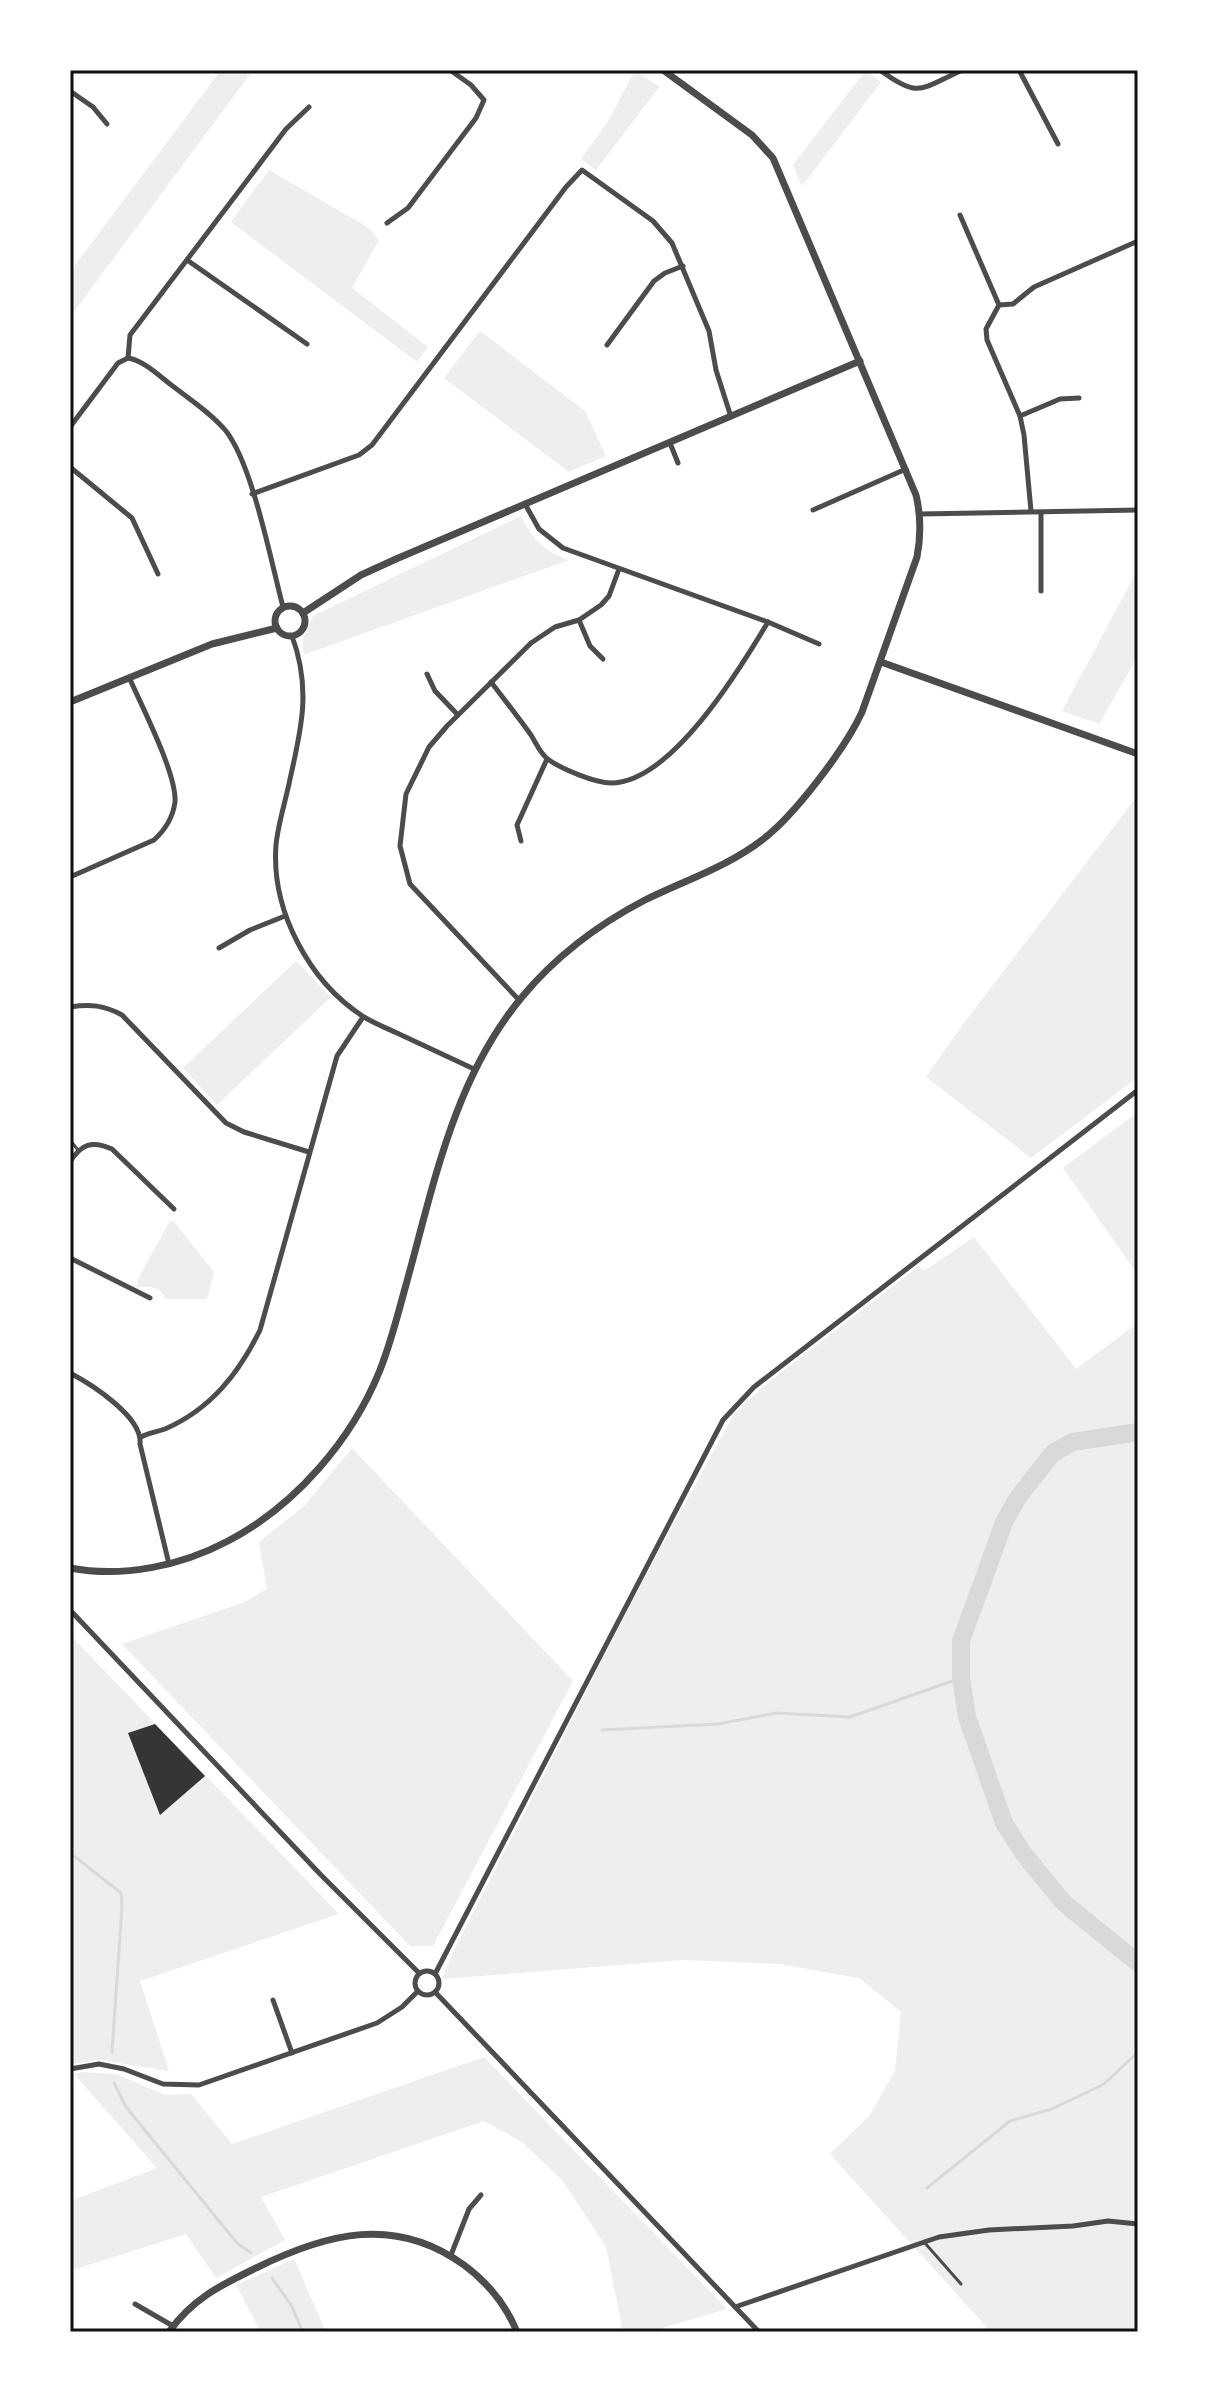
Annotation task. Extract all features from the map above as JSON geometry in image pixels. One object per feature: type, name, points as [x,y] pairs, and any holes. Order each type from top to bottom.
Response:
[{"type":"street","points":[[387,223],[408,208],[476,118],[484,100],[471,85],[450,70]]},
{"type":"street","points":[[70,1568],[116,1572],[169,1564],[221,1545],[269,1515],[298,1490],[353,1422],[381,1367],[449,1130],[474,1069],[519,1000],[559,957],[599,927],[644,900],[734,858],[774,830],[855,729],[917,557],[921,540],[916,495],[773,158],[752,135],[663,70]]},
{"type":"street","points":[[880,70],[910,89],[919,89],[963,70]]},
{"type":"street","points":[[1019,70],[1058,144]]},
{"type":"street","points":[[70,91],[93,107],[107,124]]},
{"type":"street","points":[[128,358],[130,335],[286,129],[309,107]]},
{"type":"street","points":[[252,494],[359,455],[372,445],[582,170],[653,221],[672,243],[709,331],[716,370],[731,417]]},
{"type":"street","points":[[960,215],[999,305]]},
{"type":"street","points":[[999,305],[1013,304],[1034,287],[1138,241]]},
{"type":"street","points":[[187,260],[307,344]]},
{"type":"street","points":[[607,345],[654,281],[683,266]]},
{"type":"street","points":[[999,305],[986,329],[987,340],[1020,416],[1027,446],[1031,511]]},
{"type":"street","points":[[70,427],[118,363],[128,358],[140,362],[217,421],[236,447],[283,607]]},
{"type":"street","points":[[303,613],[361,575],[860,361]]},
{"type":"street","points":[[1020,416],[1060,399],[1079,398]]},
{"type":"street","points":[[670,443],[678,463]]},
{"type":"street","points":[[70,467],[132,518],[158,574]]},
{"type":"street","points":[[813,510],[906,469]]},
{"type":"street","points":[[525,504],[539,529],[554,543],[819,644]]},
{"type":"street","points":[[920,514],[1138,510]]},
{"type":"street","points":[[1041,513],[1041,591]]},
{"type":"street","points":[[519,1000],[410,884],[400,846],[406,794],[429,747],[458,715],[531,643],[555,627],[579,620],[601,605],[609,596],[619,569]]},
{"type":"street","points":[[294,606],[303,613],[304,627],[292,636],[283,634],[277,628],[275,617],[283,607],[294,606]]},
{"type":"street","points":[[579,620],[590,646],[603,659]]},
{"type":"street","points":[[491,682],[547,759],[589,779],[610,783],[628,780],[683,744],[746,660],[768,622]]},
{"type":"street","points":[[70,690],[72,701],[212,644],[277,628]]},
{"type":"street","points":[[292,636],[303,675],[304,701],[302,727],[276,845],[279,888],[285,916],[311,964],[363,1017],[474,1069]]},
{"type":"street","points":[[881,662],[1138,754]]},
{"type":"street","points":[[427,674],[435,691],[458,715]]},
{"type":"street","points":[[70,877],[154,840],[163,832],[175,802],[173,781],[129,677]]},
{"type":"street","points":[[521,841],[517,825],[547,759]]},
{"type":"street","points":[[219,948],[250,930],[285,916]]},
{"type":"street","points":[[70,1007],[89,1004],[109,1008],[122,1015],[226,1123],[244,1132],[309,1152]]},
{"type":"street","points":[[141,1437],[163,1430],[203,1407],[221,1391],[248,1356],[260,1330],[337,1056],[363,1017]]},
{"type":"street","points":[[435,1974],[723,1420],[754,1387],[1138,1090]]},
{"type":"street","points":[[70,1162],[78,1150],[99,1143],[112,1149],[174,1209]]},
{"type":"street","points":[[70,1258],[150,1298]]},
{"type":"street","points":[[70,1373],[91,1384],[123,1411],[141,1437],[140,1444],[169,1564]]},
{"type":"street","points":[[70,1610],[321,1875],[419,1973]]},
{"type":"street","points":[[429,1971],[435,1974],[439,1984],[435,1992],[425,1995],[418,1991],[415,1982],[419,1973],[429,1971]]},
{"type":"street","points":[[70,2069],[99,2064],[124,2069],[163,2084],[199,2085],[377,2023],[402,2007],[418,1991]]},
{"type":"street","points":[[435,1992],[759,2332]]},
{"type":"street","points":[[273,2000],[292,2053]]},
{"type":"street","points":[[451,2255],[469,2209],[481,2195]]},
{"type":"street","points":[[735,2307],[950,2235],[1108,2221],[1138,2224]]},
{"type":"street","points":[[135,2304],[171,2329],[188,2308],[216,2287],[274,2259],[332,2238],[391,2235],[423,2243],[451,2255],[490,2289],[507,2311],[517,2332]]},
{"type":"lane","points":[[70,1140],[78,1150]]},
{"type":"lane","points":[[924,2242],[961,2284]]},
{"type":"shaded area","points":[[221,70],[253,70],[70,317],[70,272]]},
{"type":"shaded area","points":[[635,70],[659,87],[596,170],[581,159],[609,120]]},
{"type":"shaded area","points":[[866,70],[881,82],[802,186],[793,165]]},
{"type":"shaded area","points":[[269,170],[369,228],[379,240],[352,288],[428,347],[417,362],[231,222]]},
{"type":"shaded area","points":[[480,331],[585,411],[606,456],[569,472],[444,378]]},
{"type":"shaded area","points":[[521,516],[540,544],[569,560],[306,654],[303,652],[303,638],[313,616]]},
{"type":"shaded area","points":[[1138,569],[1138,656],[1099,724],[1062,711]]},
{"type":"shaded area","points":[[1138,795],[1138,1077],[1031,1158],[926,1077]]},
{"type":"shaded area","points":[[296,961],[331,997],[217,1105],[183,1068]]},
{"type":"shaded area","points":[[1138,1112],[1138,1275],[1063,1168]]},
{"type":"shaded area","points":[[170,1221],[214,1272],[207,1299],[165,1299],[158,1289],[137,1287],[138,1279]]},
{"type":"shaded area","points":[[974,1237],[1076,1369],[1138,1323],[1138,2332],[991,2332],[830,2154],[870,2115],[895,2071],[901,2012],[859,1978],[779,1964],[684,1960],[442,1979],[648,1571],[734,1414],[766,1384],[919,1266],[924,1271]]},
{"type":"shaded area","points":[[352,1448],[573,1681],[433,1946],[410,1946],[122,1644],[242,1603],[267,1589],[259,1542],[304,1506]]},
{"type":"shaded area","points":[[70,1635],[339,1914],[140,1981],[169,2071],[99,2060],[70,2064]]},
{"type":"shaded area","points":[[484,2057],[727,2309],[648,2332],[623,2332],[606,2247],[563,2181],[522,2142],[484,2121],[261,2197],[285,2240],[216,2278],[186,2234],[70,2271],[70,2201],[157,2168],[74,2074],[116,2074],[165,2095],[191,2094],[232,2144]]},
{"type":"shaded area","points":[[294,2259],[326,2332],[261,2332],[236,2285]]},
{"type":"building","points":[[155,1724],[205,1776],[160,1815],[128,1733]]},
{"type":"waterway","points":[[1138,1432],[1073,1442],[1053,1453],[1019,1496],[1005,1520],[961,1641],[961,1678],[967,1717],[1004,1823],[1023,1853],[1064,1903],[1138,1963]]},
{"type":"waterway","points":[[602,1730],[718,1724],[776,1713],[850,1717],[961,1678]]},
{"type":"waterway","points":[[74,1856],[121,1893],[112,2052]]},
{"type":"waterway","points":[[927,2188],[1010,2121],[1052,2109],[1104,2084],[1138,2052]]},
{"type":"waterway","points":[[114,2083],[126,2107],[237,2243],[251,2253]]},
{"type":"waterway","points":[[272,2278],[291,2305],[303,2332]]}]
